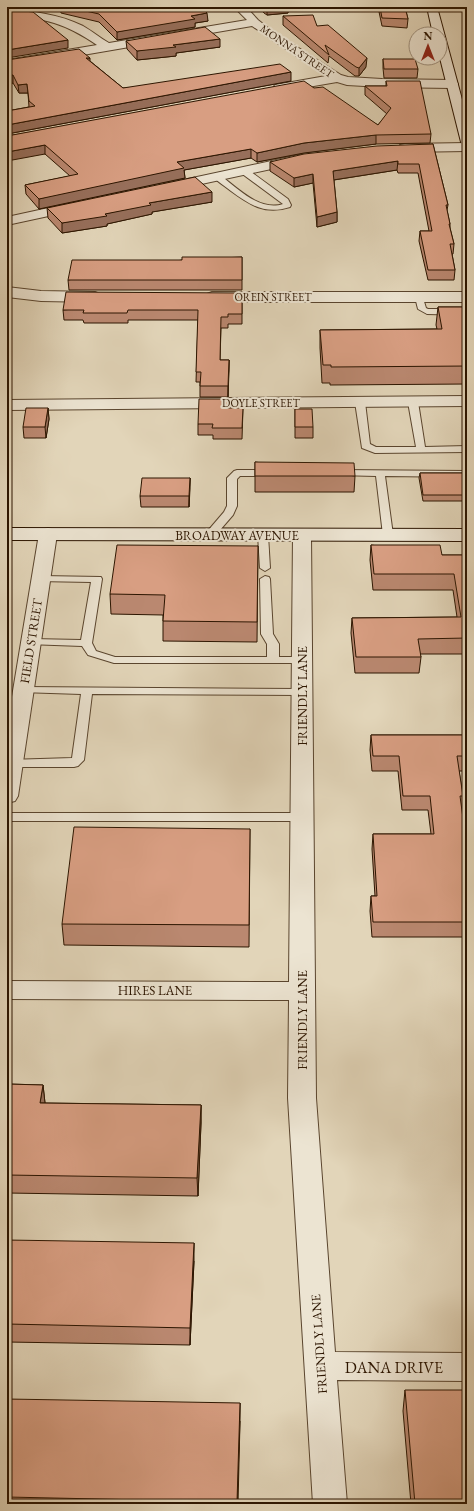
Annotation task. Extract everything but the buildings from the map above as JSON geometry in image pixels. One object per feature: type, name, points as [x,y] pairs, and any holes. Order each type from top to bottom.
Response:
[{"type":"street","name":"MONNA STREET","points":[[239,7],[245,11],[254,22],[337,78]]},
{"type":"street","points":[[432,7],[437,26]]},
{"type":"street","points":[[7,13],[36,16],[64,22],[78,28],[107,47]]},
{"type":"street","points":[[7,64],[254,22]]},
{"type":"street","points":[[448,66],[452,84],[464,116],[467,142]]},
{"type":"street","points":[[269,90],[337,78],[347,81],[382,83],[452,84]]},
{"type":"street","points":[[391,149],[467,147]]},
{"type":"street","points":[[155,190],[311,157]]},
{"type":"street","points":[[7,220],[85,204]]},
{"type":"street","points":[[7,292],[41,296],[106,297]]},
{"type":"street","name":"OREIN STREET","points":[[198,296],[467,297]]},
{"type":"street","name":"DOYLE STREET","points":[[7,404],[467,401]]},
{"type":"street","name":"BROADWAY AVENUE","points":[[7,534],[467,535]]},
{"type":"street","name":"FIELD STREET","points":[[7,796],[48,534]]},
{"type":"street","name":"FRIENDLY LANE","points":[[302,535],[302,1098],[330,1504]]},
{"type":"street","name":"HIRES LANE","points":[[7,990],[302,991]]},
{"type":"street","name":"DANA DRIVE","points":[[321,1366],[467,1367]]},
{"type":"lane","points":[[217,177],[259,207],[270,210],[287,205],[285,201],[244,171]]},
{"type":"lane","points":[[419,297],[422,309],[428,311],[467,312]]},
{"type":"lane","points":[[360,402],[365,446],[374,450],[467,449]]},
{"type":"lane","points":[[413,402],[421,450]]},
{"type":"lane","points":[[210,535],[229,513],[232,506],[232,478],[238,473],[277,473]]},
{"type":"lane","points":[[333,473],[467,474]]},
{"type":"lane","points":[[380,473],[388,535]]},
{"type":"lane","points":[[263,535],[265,568]]},
{"type":"lane","points":[[41,579],[97,580],[86,643],[92,653],[114,660],[302,660]]},
{"type":"lane","points":[[265,580],[267,634],[273,644],[273,660]]},
{"type":"lane","points":[[31,642],[86,643]]},
{"type":"lane","points":[[24,690],[302,692]]},
{"type":"lane","points":[[12,763],[74,763],[78,760],[86,690]]},
{"type":"lane","points":[[7,817],[302,817]]}]
